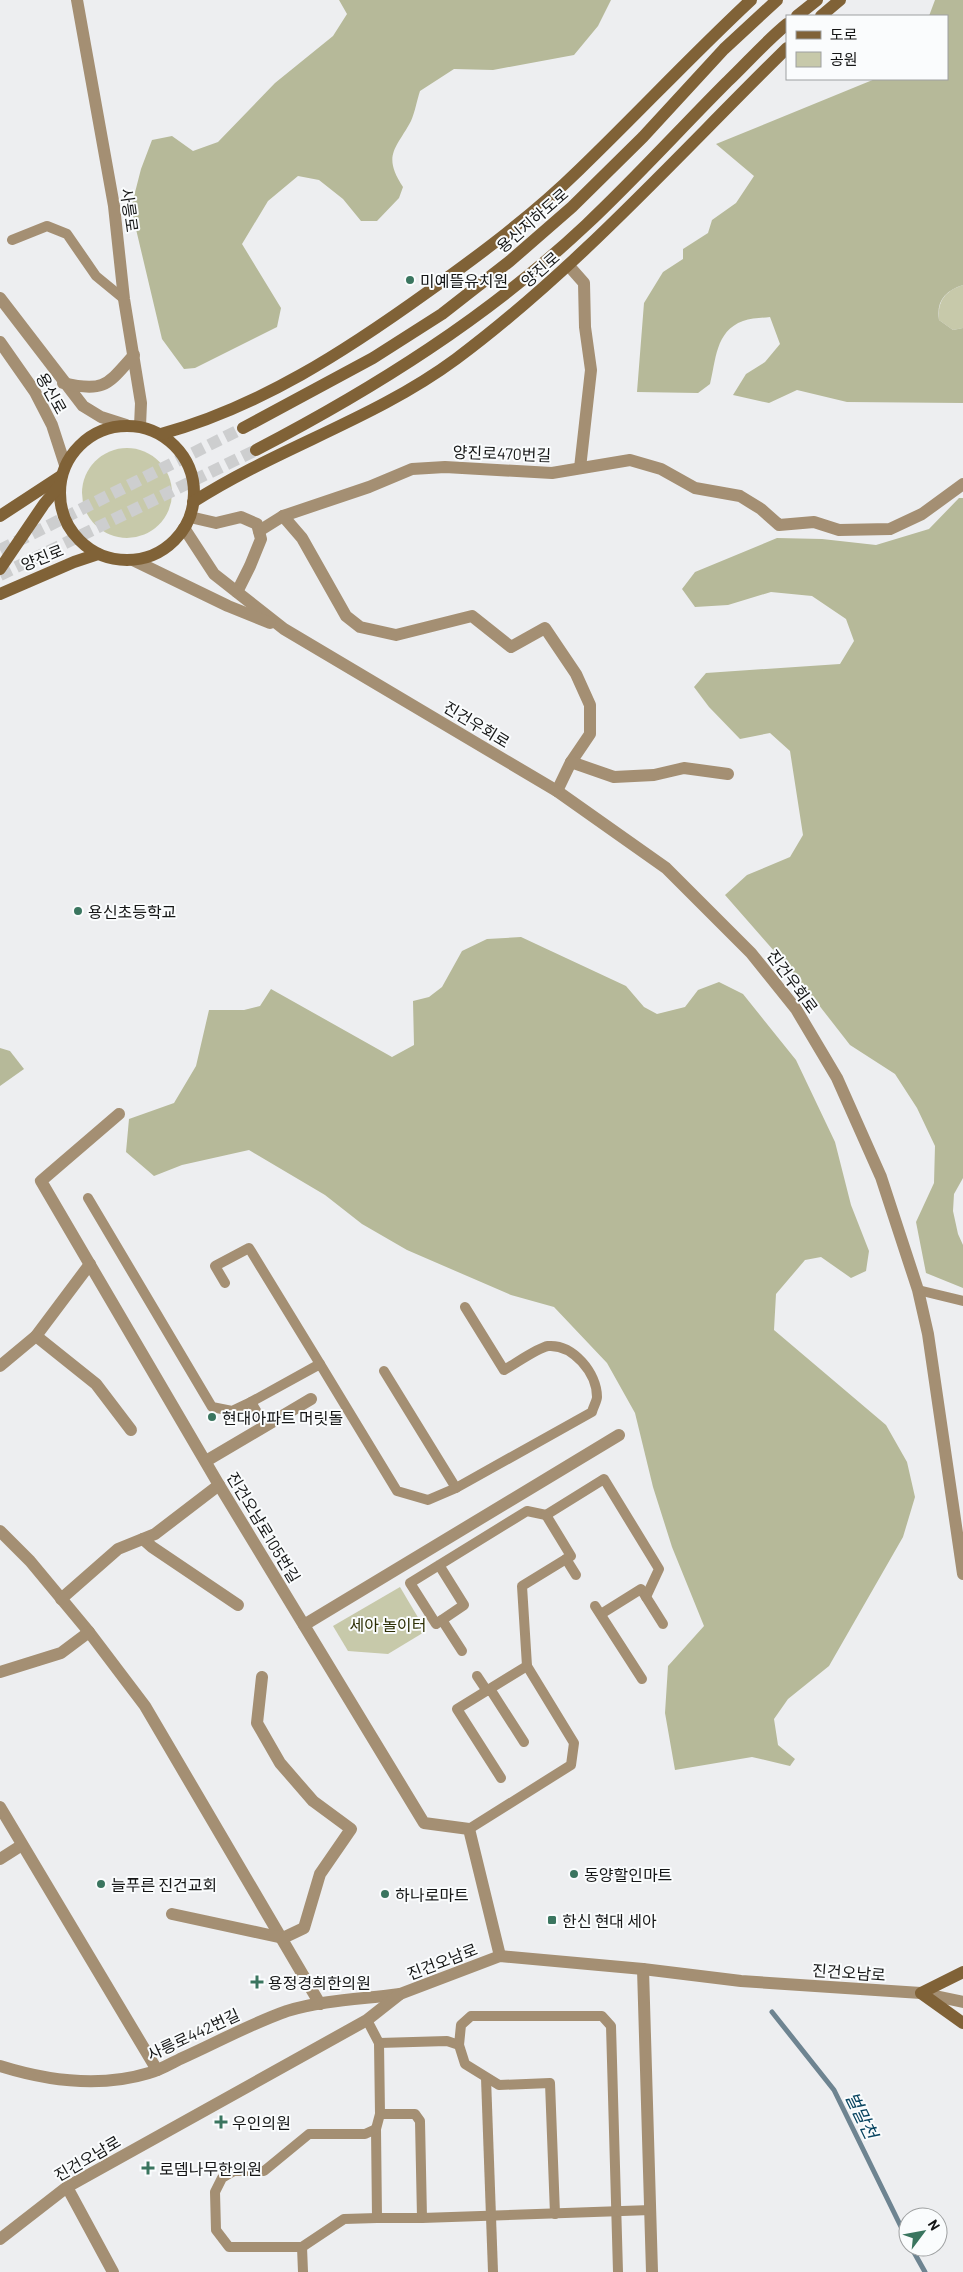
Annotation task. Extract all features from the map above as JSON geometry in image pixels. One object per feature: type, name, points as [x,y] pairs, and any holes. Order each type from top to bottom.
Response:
[{"type":"main road","points":[[161,434],[202,422],[307,373],[350,346],[504,237],[578,172],[710,38],[751,0]]},
{"type":"main road","name":"용신지하도로","points":[[243,428],[373,358],[442,314],[510,262],[572,207],[643,137],[724,49],[777,0]]},
{"type":"main road","points":[[798,15],[817,0]]},
{"type":"main road","points":[[822,15],[840,0]]},
{"type":"main road","points":[[256,450],[322,415],[379,381],[450,335],[498,300],[586,224],[786,25]]},
{"type":"main road","name":"양진로","points":[[194,502],[251,468],[401,395],[455,360],[569,266],[786,49]]},
{"type":"main road","points":[[0,569],[62,476],[76,448],[91,434],[108,427],[140,426],[161,434],[176,447],[188,463],[193,482],[194,502],[187,522],[174,540],[162,550],[148,557],[133,560],[115,559],[98,554],[81,542],[68,526],[60,507],[62,476]]},
{"type":"main road","points":[[0,516],[62,476]]},
{"type":"main road","name":"양진로","points":[[0,594],[74,562],[98,554]]},
{"type":"main road","points":[[963,1972],[921,1993],[963,2023]]},
{"type":"street","name":"사릉로","points":[[77,0],[114,206],[124,299],[141,403],[140,426]]},
{"type":"street","points":[[569,266],[584,283],[585,327],[591,370],[580,468]]},
{"type":"street","points":[[0,298],[63,383],[83,406],[102,417],[126,425]]},
{"type":"street","name":"용신로","points":[[0,342],[35,392],[52,425],[62,476]]},
{"type":"street","points":[[63,383],[77,386],[99,386],[110,382],[134,355]]},
{"type":"street","name":"양진로470번길","points":[[259,531],[283,516],[369,487],[412,469],[445,467],[552,473],[630,460],[661,469],[696,488],[740,496],[761,508],[779,525],[814,522],[839,530],[890,529],[922,514],[963,484]]},
{"type":"street","points":[[283,516],[302,538],[346,616],[360,627],[396,636],[472,616],[510,648],[545,628],[576,674],[590,706],[590,734],[571,762],[558,791]]},
{"type":"street","points":[[187,522],[216,523],[242,517],[257,524],[261,539],[237,592]]},
{"type":"street","name":"진건우회로","points":[[187,522],[214,574],[284,629],[558,791],[666,868],[752,953],[796,1009],[837,1078],[881,1177],[918,1290],[928,1334],[963,1574]]},
{"type":"street","name":"진건우회로","points":[[133,560],[228,606],[284,629]]},
{"type":"street","points":[[571,762],[614,777],[654,774],[684,768],[728,774]]},
{"type":"street","name":"진건오남로105번길","points":[[119,1114],[41,1181],[219,1484],[424,1823],[469,1829]]},
{"type":"street","points":[[0,1366],[36,1336],[90,1264]]},
{"type":"street","points":[[36,1336],[96,1384],[131,1430]]},
{"type":"street","points":[[206,1461],[311,1400]]},
{"type":"street","points":[[304,1625],[619,1435]]},
{"type":"street","points":[[61,1598],[118,1549],[155,1534],[219,1484]]},
{"type":"street","points":[[0,1531],[30,1561],[61,1598],[145,1706],[283,1938],[320,2004]]},
{"type":"street","points":[[143,1539],[152,1547],[238,1604]]},
{"type":"street","points":[[0,1672],[61,1653],[89,1632]]},
{"type":"street","points":[[172,1914],[283,1938],[304,1928],[320,1874],[352,1829],[312,1801],[280,1763],[257,1723],[262,1677]]},
{"type":"street","points":[[0,1807],[156,2070]]},
{"type":"street","points":[[469,1829],[500,1956]]},
{"type":"street","points":[[0,1859],[22,1844]]},
{"type":"street","name":"진건오남로","points":[[0,2239],[67,2187],[367,2020],[400,1994],[500,1956],[643,1969],[741,1982],[921,1993],[963,2002]]},
{"type":"street","points":[[643,1969],[652,2272]]},
{"type":"street","name":"사릉로442번길","points":[[0,2066],[22,2073],[82,2082],[117,2079],[156,2070],[256,2023],[290,2010],[320,2004],[400,1994]]},
{"type":"street","points":[[67,2187],[113,2272]]},
{"type":"lane","points":[[12,240],[46,226],[66,234],[96,276],[124,299]]},
{"type":"lane","points":[[88,1198],[212,1407],[232,1411],[320,1364]]},
{"type":"lane","points":[[226,1283],[215,1266],[249,1248],[397,1490],[428,1500],[456,1488],[592,1412],[597,1398],[592,1378],[580,1358],[560,1346],[545,1347],[504,1370],[465,1307]]},
{"type":"lane","points":[[918,1290],[963,1301]]},
{"type":"lane","points":[[384,1371],[456,1488]]},
{"type":"lane","points":[[251,1402],[265,1426]]},
{"type":"lane","points":[[439,1565],[464,1605],[436,1624],[410,1583],[439,1565],[528,1511],[546,1515],[604,1479],[659,1569],[646,1597]]},
{"type":"lane","points":[[469,1829],[572,1765],[574,1744],[526,1666],[522,1586],[571,1556],[546,1515]]},
{"type":"lane","points":[[566,1559],[576,1575]]},
{"type":"lane","points":[[642,1679],[598,1610],[641,1589],[663,1624]]},
{"type":"lane","points":[[442,1620],[462,1651]]},
{"type":"lane","points":[[501,1778],[457,1709],[526,1666]]},
{"type":"lane","points":[[477,1676],[524,1742]]},
{"type":"lane","points":[[555,2214],[550,2083],[499,2085],[465,2064],[459,2045],[461,2025],[471,2016],[602,2016],[611,2026],[618,2272]]},
{"type":"lane","points":[[367,2020],[379,2044],[380,2114],[376,2129],[377,2218]]},
{"type":"lane","points":[[379,2044],[447,2041],[459,2045]]},
{"type":"lane","points":[[486,2078],[493,2272]]},
{"type":"lane","points":[[380,2114],[415,2114],[420,2121],[422,2218]]},
{"type":"lane","points":[[376,2129],[365,2134],[310,2134],[264,2171],[234,2171],[222,2178],[215,2192],[216,2230],[229,2247],[302,2247],[344,2219],[651,2210]]},
{"type":"lane","points":[[302,2247],[303,2272]]},
{"type":"green space","points":[[339,0],[611,0],[598,26],[574,55],[493,70],[454,69],[420,91],[414,114],[396,146],[392,159],[393,167],[403,187],[399,198],[377,221],[361,221],[343,199],[319,180],[298,176],[268,201],[242,244],[281,308],[277,327],[195,368],[184,369],[162,339],[131,208],[141,169],[152,140],[172,136],[193,151],[218,142],[275,83],[333,36],[347,14]]},
{"type":"green space","points":[[935,0],[963,0],[963,285],[951,290],[943,298],[938,313],[939,320],[953,330],[963,328],[963,403],[847,402],[797,390],[769,403],[733,395],[746,374],[765,362],[780,344],[770,317],[743,321],[727,332],[718,348],[710,384],[698,393],[637,392],[644,303],[663,272],[683,259],[683,249],[708,233],[712,220],[736,203],[754,176],[716,144],[873,80],[948,80],[948,15],[929,15]]},
{"type":"green space","points":[[963,285],[963,328],[953,330],[939,320],[939,307],[951,290]]},
{"type":"green space","points":[[127,448],[144,452],[159,461],[168,476],[172,493],[168,510],[159,525],[144,534],[127,538],[110,534],[95,525],[86,510],[82,493],[86,476],[95,461],[110,452]]},
{"type":"green space","points":[[959,498],[963,498],[963,1178],[954,1194],[953,1211],[958,1234],[963,1245],[963,1288],[926,1273],[916,1222],[934,1183],[935,1146],[917,1108],[895,1074],[850,1045],[797,977],[725,895],[747,875],[790,857],[803,835],[790,751],[770,733],[740,739],[709,707],[694,687],[706,673],[840,664],[854,641],[846,619],[812,596],[771,592],[728,605],[695,607],[682,589],[695,572],[777,538],[822,539],[876,545],[929,529]]},
{"type":"green space","points":[[521,937],[626,986],[644,1007],[657,1014],[685,1007],[698,990],[719,982],[743,994],[796,1060],[835,1142],[851,1205],[869,1251],[866,1271],[851,1278],[821,1257],[805,1260],[776,1294],[774,1330],[886,1425],[907,1462],[915,1497],[903,1537],[829,1666],[788,1699],[774,1719],[778,1745],[795,1759],[790,1766],[752,1757],[675,1770],[665,1713],[668,1666],[704,1626],[672,1547],[653,1487],[635,1413],[607,1363],[554,1307],[511,1295],[407,1250],[362,1224],[325,1195],[249,1150],[182,1165],[154,1176],[126,1152],[129,1119],[174,1103],[196,1066],[209,1010],[244,1010],[260,1006],[271,989],[392,1057],[414,1045],[413,1001],[429,997],[442,987],[462,951],[487,939]]},
{"type":"green space","points":[[0,1048],[10,1051],[24,1069],[0,1086]]},
{"type":"green space","name":"세아 놀이터","points":[[400,1587],[426,1631],[388,1654],[348,1651],[333,1626]]},
{"type":"waterway","name":"벌말천","points":[[772,2012],[834,2090],[898,2221]]},
{"type":"waterway","name":"벌말천","points":[[917,2257],[925,2272]]},
{"type":"tunnel","points":[[0,550],[243,428]]},
{"type":"tunnel","points":[[0,575],[256,450]]},
{"type":"place","name":"미예뜰유치원","points":[[410,280]]},
{"type":"place","name":"용신초등학교","points":[[78,911]]},
{"type":"place","name":"현대아파트 머릿돌","points":[[212,1417]]},
{"type":"place","name":"동양할인마트","points":[[574,1874]]},
{"type":"place","name":"늘푸른 진건교회","points":[[101,1884]]},
{"type":"place","name":"하나로마트","points":[[385,1894]]},
{"type":"place","name":"한신 현대 세아","points":[[552,1920]]},
{"type":"place","name":"용정경희한의원","points":[[257,1982]]},
{"type":"place","name":"우인의원","points":[[221,2122]]},
{"type":"place","name":"로뎀나무한의원","points":[[148,2168]]}]
